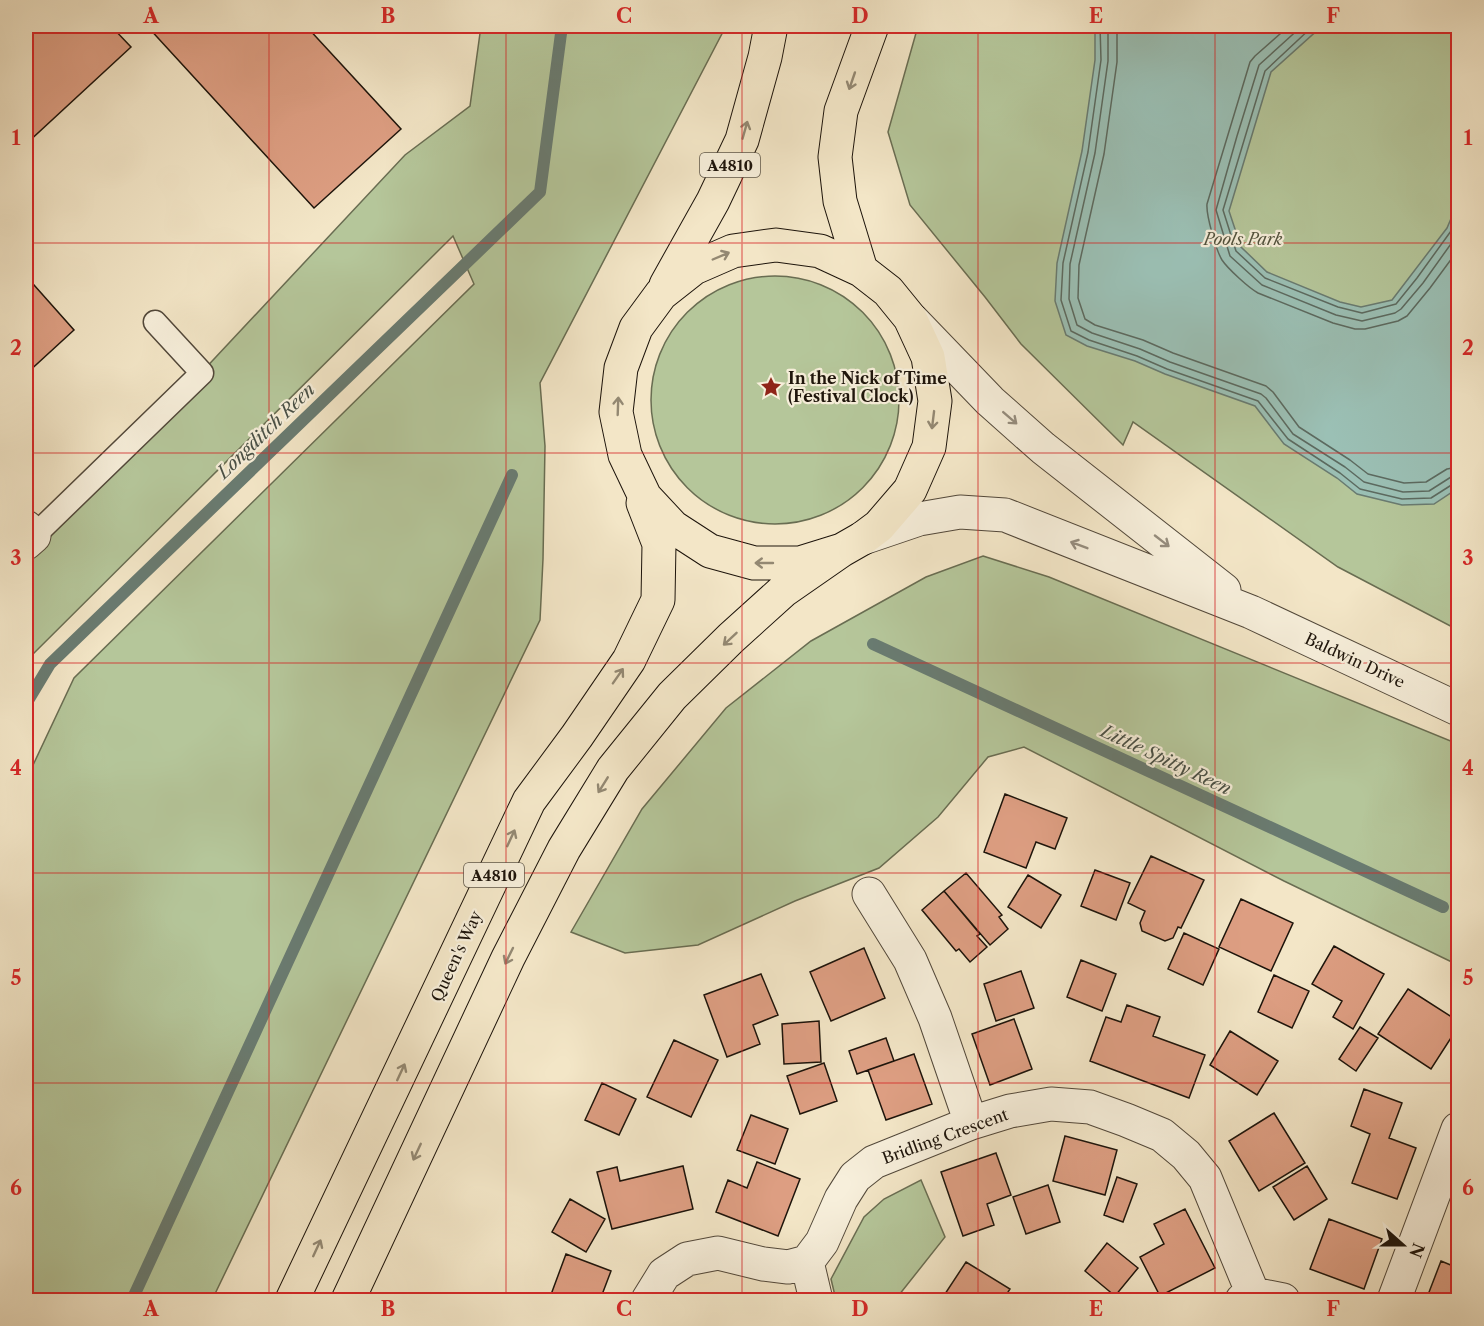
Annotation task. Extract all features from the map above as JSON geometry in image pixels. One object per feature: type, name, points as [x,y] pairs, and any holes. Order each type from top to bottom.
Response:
[{"type":"main road","name":"Queen's Way","points":[[292,1300],[529,801],[629,660],[658,600],[658,544],[625,455],[616,411],[621,368],[636,328],[661,294],[713,201],[742,140],[765,57],[771,26]]},
{"type":"main road","points":[[861,270],[840,201],[835,157],[841,111],[872,26]]},
{"type":"main road","name":"Queen's Way","points":[[348,1300],[508,958],[564,849],[613,769],[672,696],[731,638],[783,591],[879,526],[910,490],[929,447],[935,401],[928,357],[909,318],[888,291],[861,270],[820,251],[776,245],[734,251],[694,268],[661,294]]},
{"type":"main road","name":"Queen's Way","points":[[625,455],[645,497],[673,527],[710,551],[754,563],[800,563],[852,544]]},
{"type":"street","points":[[909,318],[990,401],[1043,448],[1251,612]]},
{"type":"street","points":[[852,544],[919,519],[960,512],[1005,515],[1251,612]]},
{"type":"street","name":"Baldwin Drive","points":[[1251,612],[1458,709]]},
{"type":"street","points":[[868,894],[910,960],[935,1018],[971,1123]]},
{"type":"street","name":"Bridling Crescent","points":[[807,1262],[822,1242],[841,1199],[855,1177],[874,1162],[971,1123],[1010,1111],[1052,1104],[1090,1107],[1162,1135],[1186,1155],[1205,1178],[1259,1298]]},
{"type":"street","points":[[1394,1300],[1458,1129]]},
{"type":"street","points":[[648,1300],[664,1274],[687,1259],[718,1253],[788,1268],[807,1262],[816,1300]]},
{"type":"lane","points":[[28,535],[202,373],[155,322]]},
{"type":"green space","points":[[481,26],[726,26],[540,383],[545,446],[540,620],[212,1300],[26,1300],[26,780],[74,678],[474,284],[453,236],[26,661],[26,560],[405,155],[470,106]]},
{"type":"green space","name":"Pools Park","points":[[918,26],[1458,26],[1458,630],[1338,567],[1133,422],[1123,445],[1021,344],[910,205],[888,132]]},
{"type":"green space","points":[[763,276],[787,276],[822,285],[844,297],[863,312],[878,331],[890,353],[897,376],[899,400],[897,424],[890,447],[878,469],[863,488],[834,509],[811,519],[787,524],[763,524],[739,519],[716,509],[696,496],[679,479],[666,459],[656,436],[651,412],[651,388],[656,364],[666,341],[679,321],[696,304],[716,291],[739,281]]},
{"type":"green space","points":[[983,556],[1049,577],[1458,744],[1458,965],[1284,881],[1024,747],[988,757],[938,817],[879,868],[795,901],[698,945],[625,953],[571,932],[642,809],[726,708],[811,641],[926,577]]},
{"type":"green space","points":[[921,1180],[945,1237],[895,1300],[836,1300],[831,1279],[864,1217],[884,1199]]},
{"type":"water","points":[[1095,26],[1325,26],[1271,72],[1229,211],[1241,247],[1267,272],[1340,302],[1361,307],[1392,300],[1447,228],[1458,202],[1458,488],[1434,504],[1402,505],[1357,494],[1337,478],[1284,444],[1255,406],[1135,361],[1087,346],[1066,335],[1055,301],[1057,263],[1082,151],[1095,60]]},
{"type":"building","points":[[26,26],[111,26],[131,47],[26,144]]},
{"type":"building","points":[[147,26],[306,26],[401,129],[314,208]]},
{"type":"building","points":[[26,276],[74,330],[26,374]]},
{"type":"building","points":[[1005,794],[1067,818],[1055,849],[1036,842],[1026,868],[984,852]]},
{"type":"building","points":[[1151,856],[1204,880],[1181,928],[1178,927],[1173,938],[1165,941],[1142,931],[1140,923],[1145,911],[1128,903]]},
{"type":"building","points":[[1095,870],[1130,883],[1116,920],[1081,906]]},
{"type":"building","points":[[966,873],[1002,915],[999,917],[1008,929],[990,945],[944,891]]},
{"type":"building","points":[[1028,875],[1061,895],[1041,928],[1008,907]]},
{"type":"building","points":[[944,891],[980,934],[977,936],[987,947],[970,962],[959,949],[956,951],[922,910]]},
{"type":"building","points":[[1241,899],[1293,923],[1271,971],[1219,947]]},
{"type":"building","points":[[1184,933],[1219,949],[1203,985],[1168,969]]},
{"type":"building","points":[[1334,946],[1384,974],[1353,1029],[1333,1017],[1342,1001],[1312,984]]},
{"type":"building","points":[[864,948],[885,998],[831,1021],[810,972]]},
{"type":"building","points":[[1081,960],[1116,974],[1102,1011],[1067,997]]},
{"type":"building","points":[[1021,971],[1034,1008],[996,1021],[984,984]]},
{"type":"building","points":[[761,974],[778,1015],[753,1025],[760,1044],[727,1057],[704,995]]},
{"type":"building","points":[[1274,975],[1309,991],[1292,1028],[1258,1012]]},
{"type":"building","points":[[1408,989],[1458,1021],[1458,1027],[1431,1069],[1378,1034]]},
{"type":"building","points":[[1127,1005],[1160,1017],[1153,1036],[1205,1055],[1189,1098],[1090,1061],[1106,1017],[1121,1022]]},
{"type":"building","points":[[1014,1019],[1032,1069],[990,1085],[972,1034]]},
{"type":"building","points":[[819,1021],[821,1062],[784,1064],[782,1024]]},
{"type":"building","points":[[1360,1027],[1378,1038],[1356,1071],[1339,1059]]},
{"type":"building","points":[[1230,1031],[1278,1061],[1257,1095],[1210,1065]]},
{"type":"building","points":[[886,1038],[894,1061],[857,1074],[849,1051]]},
{"type":"building","points":[[674,1040],[718,1060],[691,1117],[647,1097]]},
{"type":"building","points":[[914,1054],[932,1104],[886,1120],[868,1070]]},
{"type":"building","points":[[824,1063],[837,1101],[800,1114],[787,1076]]},
{"type":"building","points":[[602,1083],[636,1099],[619,1135],[585,1120]]},
{"type":"building","points":[[1364,1089],[1402,1103],[1389,1138],[1416,1148],[1397,1199],[1352,1183],[1370,1134],[1351,1126]]},
{"type":"building","points":[[1274,1113],[1305,1163],[1259,1191],[1229,1141]]},
{"type":"building","points":[[751,1115],[788,1129],[775,1164],[737,1150]]},
{"type":"building","points":[[1065,1136],[1117,1150],[1105,1195],[1053,1181]]},
{"type":"building","points":[[996,1153],[1011,1195],[987,1204],[994,1225],[963,1236],[941,1172]]},
{"type":"building","points":[[757,1162],[800,1179],[778,1236],[716,1212],[728,1180],[747,1188]]},
{"type":"building","points":[[683,1166],[693,1209],[612,1229],[597,1172],[617,1167],[620,1181]]},
{"type":"building","points":[[1307,1166],[1327,1199],[1294,1220],[1273,1187]]},
{"type":"building","points":[[1117,1177],[1137,1184],[1123,1222],[1104,1215]]},
{"type":"building","points":[[1048,1185],[1060,1222],[1026,1234],[1013,1197]]},
{"type":"building","points":[[570,1199],[605,1219],[586,1252],[552,1232]]},
{"type":"building","points":[[1185,1209],[1215,1268],[1160,1296],[1140,1257],[1164,1244],[1154,1224]]},
{"type":"building","points":[[1329,1219],[1382,1239],[1364,1289],[1310,1269]]},
{"type":"building","points":[[1107,1243],[1138,1268],[1115,1296],[1085,1271]]},
{"type":"building","points":[[566,1254],[611,1271],[600,1300],[549,1300]]},
{"type":"building","points":[[1441,1261],[1458,1268],[1458,1300],[1426,1300]]},
{"type":"building","points":[[966,1262],[1010,1289],[1003,1300],[941,1300]]},
{"type":"waterway","name":"Longditch Reen","points":[[26,704],[50,664],[540,192],[562,26]]},
{"type":"waterway","points":[[132,1300],[512,475]]},
{"type":"waterway","name":"Little Spitty Reen","points":[[873,644],[1443,907]]},
{"type":"place","name":"In the Nick of Time (Festival Clock)","points":[[771,387]]}]
